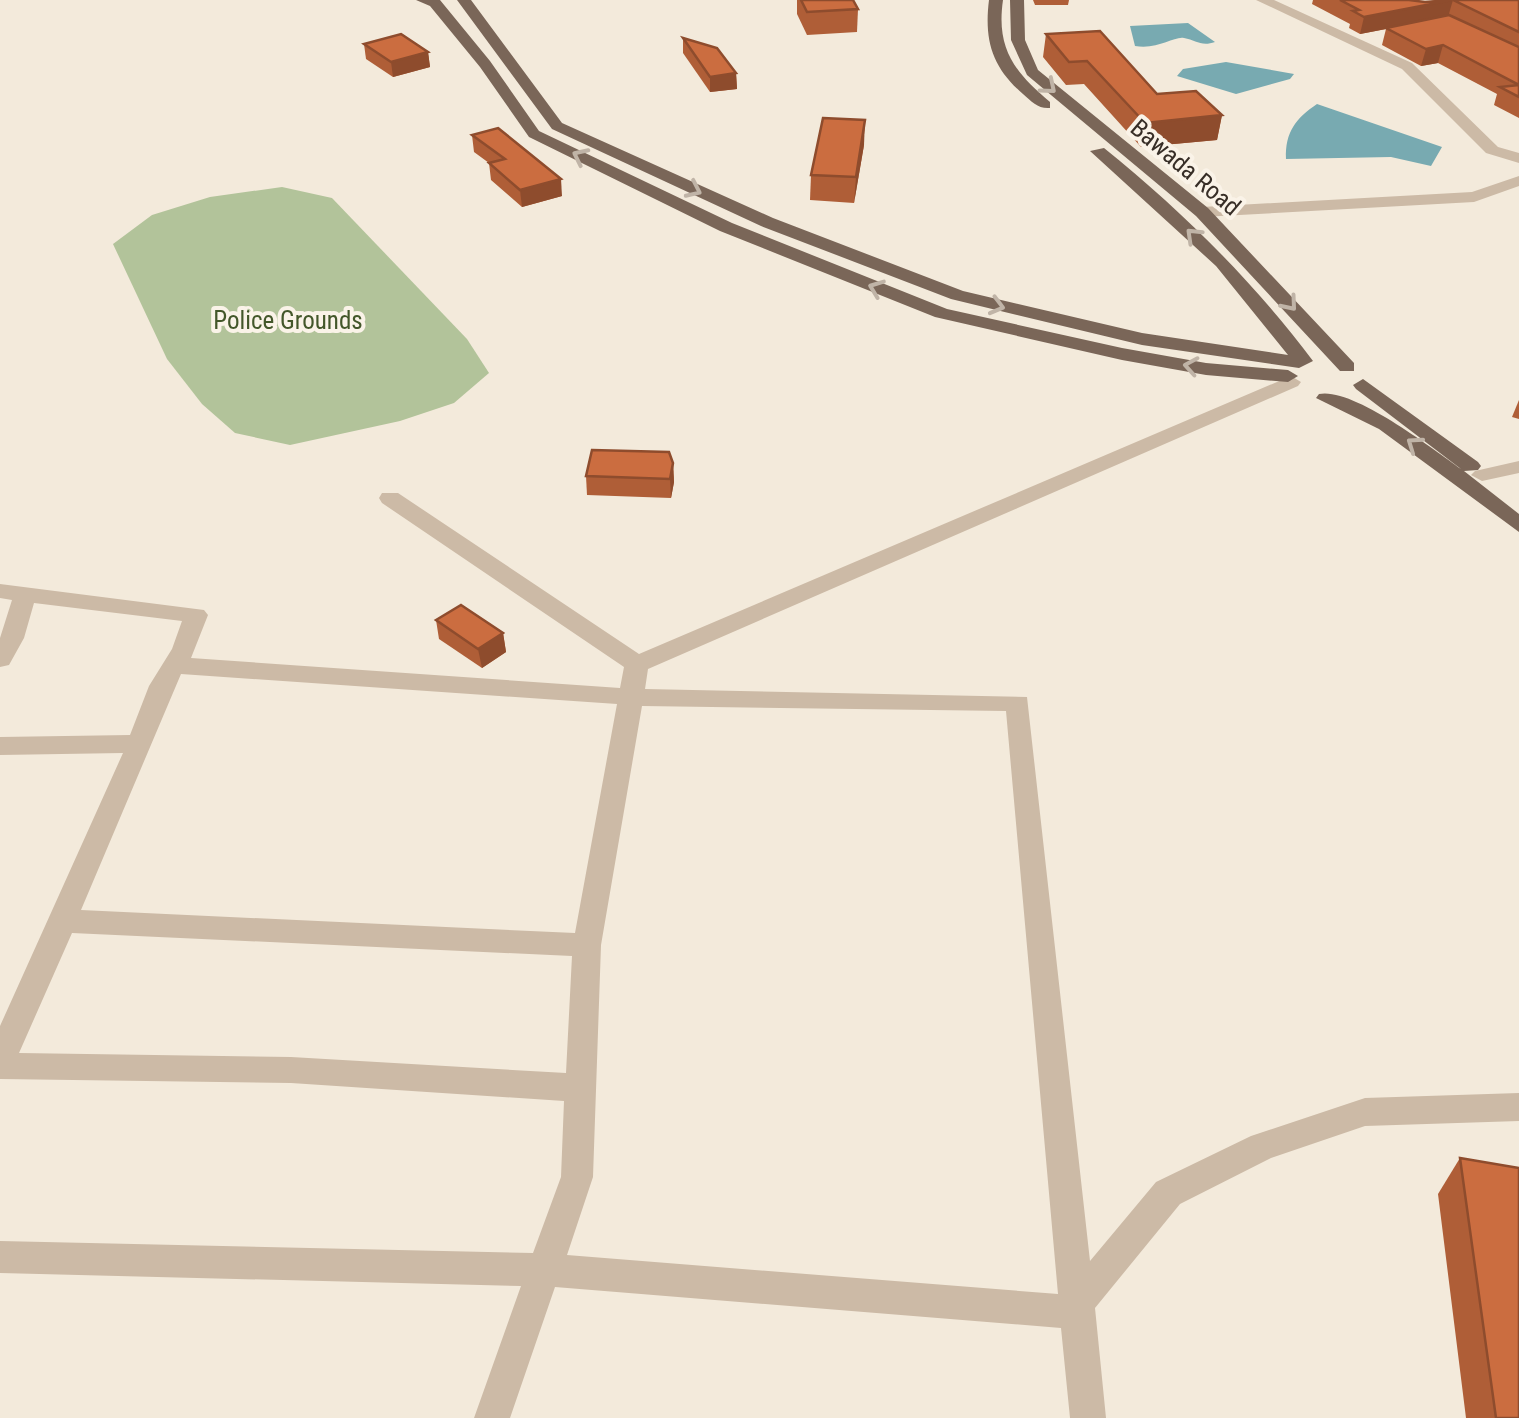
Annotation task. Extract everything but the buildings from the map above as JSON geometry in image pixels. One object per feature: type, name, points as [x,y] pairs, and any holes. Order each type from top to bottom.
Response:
[{"type":"main road","points":[[423,0],[435,3],[485,64],[534,134],[726,227],[941,313],[1206,369],[1295,370],[1333,362],[1348,367]]},
{"type":"main road","points":[[464,0],[557,126],[766,222],[958,295],[1295,370]]},
{"type":"main road","points":[[996,0],[994,41],[1007,74],[1222,262],[1295,370],[1305,392],[1386,425],[1519,525]]},
{"type":"main road","name":"Bawada Road","points":[[1016,0],[1018,40],[1032,72],[1202,212],[1360,377],[1363,386],[1519,504]]},
{"type":"main road","points":[[534,134],[557,126]]},
{"type":"main road","points":[[1326,398],[1347,397],[1363,386]]},
{"type":"street","points":[[1263,0],[1407,66],[1492,150],[1519,158]]},
{"type":"street","points":[[1357,42],[1375,39]]},
{"type":"street","points":[[1202,212],[1474,197],[1519,182]]},
{"type":"street","points":[[637,664],[1295,370]]},
{"type":"street","points":[[1482,475],[1519,468]]},
{"type":"street","points":[[390,498],[637,664]]},
{"type":"street","points":[[0,658],[12,638],[12,593],[196,615],[161,686],[64,921],[0,1063],[292,1070],[582,1088]]},
{"type":"street","points":[[492,1418],[577,1176],[587,945],[637,664]]},
{"type":"street","points":[[174,665],[634,697],[1018,703],[1088,1418]]},
{"type":"street","points":[[0,746],[139,744]]},
{"type":"street","points":[[64,921],[587,945]]},
{"type":"street","points":[[0,1257],[544,1270],[1062,1310],[1075,1305],[1168,1193],[1262,1146],[1366,1112],[1519,1106]]},
{"type":"green space","name":"Police Grounds","points":[[282,187],[332,198],[467,339],[489,373],[454,403],[400,421],[290,445],[235,433],[202,404],[167,359],[113,244],[152,215],[210,197]]},
{"type":"water","points":[[1188,23],[1215,42],[1180,38],[1135,46],[1130,26]]},
{"type":"water","points":[[1226,62],[1294,74],[1290,79],[1236,94],[1177,76],[1183,69]]},
{"type":"water","points":[[1317,104],[1442,147],[1431,166],[1391,157],[1286,159],[1293,127]]}]
